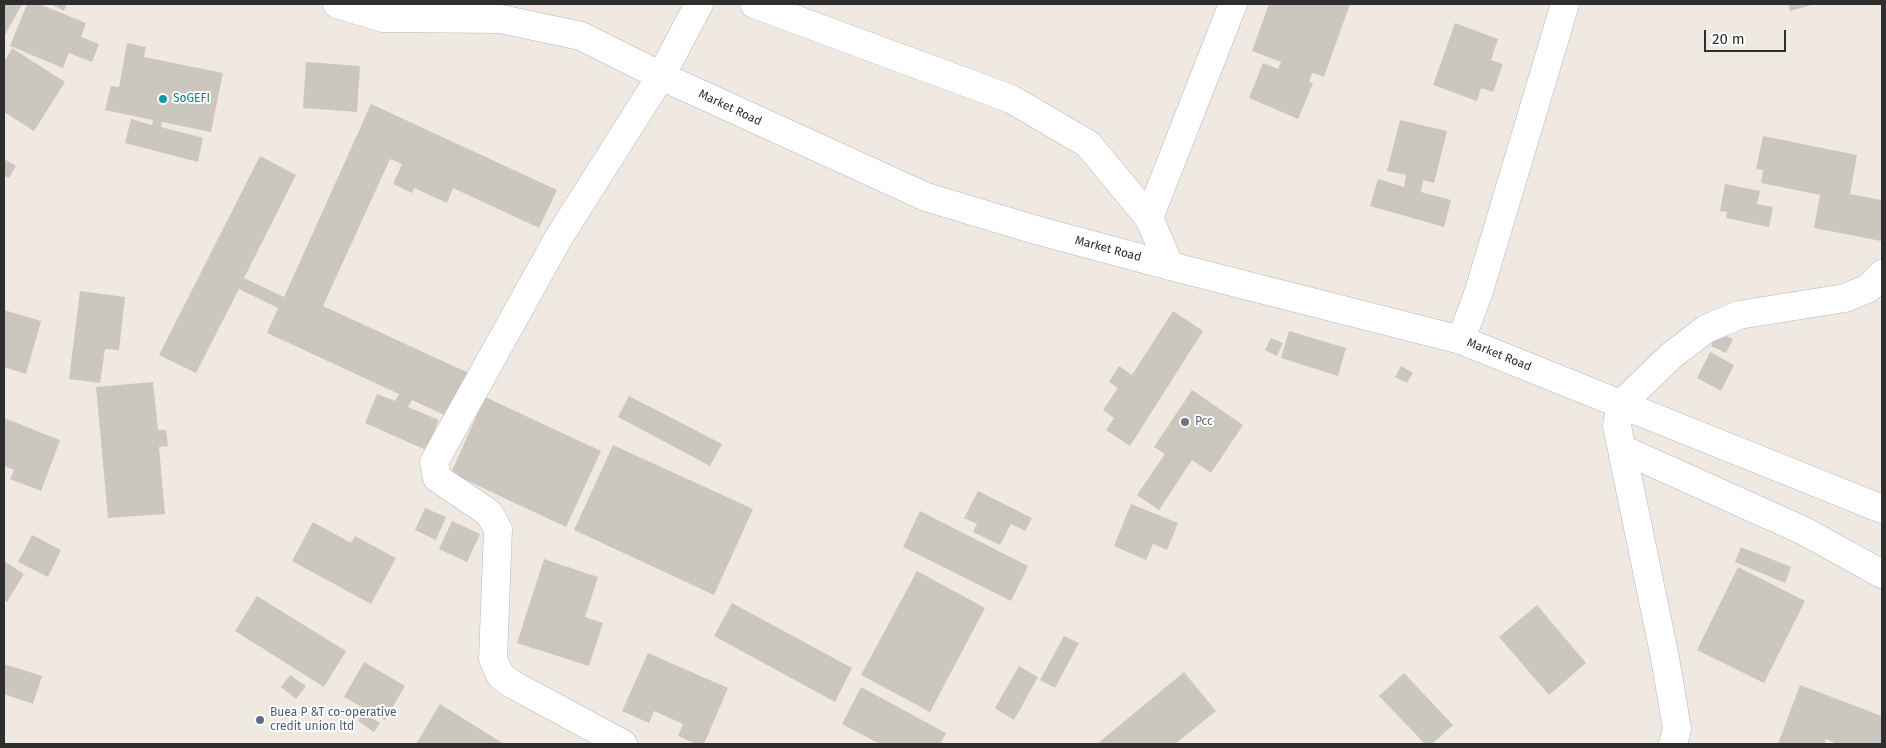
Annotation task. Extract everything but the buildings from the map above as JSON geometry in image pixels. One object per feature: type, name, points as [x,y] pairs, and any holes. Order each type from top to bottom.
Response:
[{"type":"street","name":"Market Road","points":[[337,4],[383,18],[501,19],[580,36],[661,76],[926,197],[1036,230],[1170,266],[1461,340],[1882,509]]},
{"type":"street","points":[[623,744],[512,684],[500,675],[494,659],[498,529],[489,513],[438,478],[434,462],[559,237],[661,76],[699,4]]},
{"type":"street","points":[[754,4],[1011,99],[1088,144],[1149,218],[1170,266]]},
{"type":"street","points":[[1149,218],[1232,4]]},
{"type":"street","points":[[1461,340],[1479,291],[1565,4]]},
{"type":"street","points":[[1673,744],[1677,729],[1668,676],[1617,426],[1621,404],[1672,356],[1706,329],[1739,315],[1845,298],[1869,288],[1882,274]]},
{"type":"street","points":[[1622,449],[1804,531],[1882,574]]},
{"type":"place","name":"SoGEFI","points":[[163,99]]},
{"type":"place","name":"Pcc","points":[[1185,422]]},
{"type":"place","name":"Buea P &T co-operative credit union ltd","points":[[260,720]]}]
